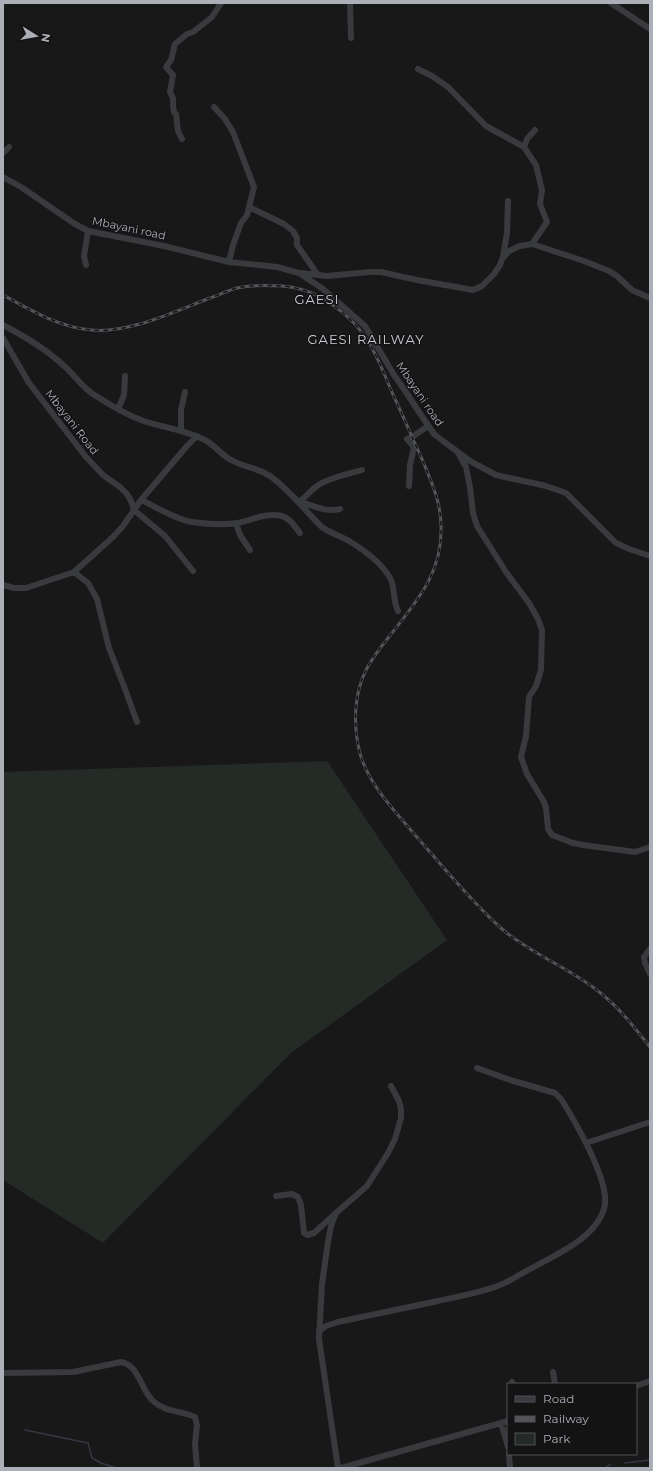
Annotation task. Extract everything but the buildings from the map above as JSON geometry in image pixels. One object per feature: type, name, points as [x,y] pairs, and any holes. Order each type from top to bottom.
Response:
[{"type":"street","points":[[182,140],[178,131],[173,98],[170,92],[173,75],[166,67],[171,60],[175,44],[212,17],[222,3]]},
{"type":"street","points":[[611,3],[650,29]]},
{"type":"street","points":[[348,4],[351,38]]},
{"type":"street","points":[[418,69],[432,76],[448,88],[486,126],[524,147],[534,161],[542,190],[540,204],[547,220],[532,244]]},
{"type":"street","points":[[214,107],[225,119],[233,132],[254,187],[247,215],[241,223],[229,262]]},
{"type":"street","points":[[524,147],[527,139],[535,130]]},
{"type":"street","points":[[3,153],[9,147]]},
{"type":"street","name":"Mbayani road","points":[[3,177],[21,187],[75,224],[88,231],[164,246],[229,262],[277,267],[299,273],[323,289],[365,326],[394,375],[434,434],[470,461],[496,475],[546,486],[566,493],[616,543],[650,556]]},
{"type":"street","points":[[299,273],[327,276],[381,272],[473,290],[482,286],[500,266],[507,233],[508,201]]},
{"type":"street","points":[[249,207],[284,224],[293,231],[297,238],[297,245],[318,275]]},
{"type":"street","points":[[86,265],[84,256],[88,231]]},
{"type":"street","points":[[502,259],[515,247],[532,244],[609,271],[617,276],[632,290],[650,298]]},
{"type":"street","points":[[3,325],[34,342],[55,357],[87,390],[118,409],[142,420],[181,430],[197,436],[210,442],[230,460],[270,476],[299,501],[322,527],[351,542],[380,564],[391,580],[394,590],[394,601],[398,611]]},
{"type":"street","name":"Mbayani Road","points":[[3,338],[29,383],[43,403],[97,470],[127,494],[134,510]]},
{"type":"street","points":[[118,409],[124,395],[125,376]]},
{"type":"street","points":[[181,430],[181,410],[185,392]]},
{"type":"street","points":[[409,486],[409,471],[414,447],[407,439],[428,426]]},
{"type":"street","points":[[3,585],[14,588],[26,588],[74,572],[123,526],[142,500],[197,436]]},
{"type":"street","points":[[457,450],[466,467],[473,513],[477,526],[506,572],[529,603],[542,630],[541,670],[536,686],[529,697],[526,736],[521,757],[527,774],[544,802],[548,829],[552,835],[584,846],[635,852],[650,846]]},
{"type":"street","points":[[299,501],[320,485],[362,470]]},
{"type":"street","points":[[142,500],[187,521],[215,524],[236,523],[265,516],[282,516],[287,518],[300,533]]},
{"type":"street","points":[[299,501],[324,509],[340,509]]},
{"type":"street","points":[[134,510],[165,536],[192,571]]},
{"type":"street","points":[[236,523],[240,535],[250,550]]},
{"type":"street","points":[[74,572],[88,583],[97,599],[109,648],[137,722]]},
{"type":"street","points":[[650,949],[644,957],[650,974]]},
{"type":"street","points":[[319,1331],[326,1326],[338,1322],[477,1292],[500,1285],[570,1246],[590,1230],[598,1221],[605,1197],[600,1178],[586,1143],[568,1110],[557,1095],[477,1068]]},
{"type":"street","points":[[276,1196],[292,1194],[298,1197],[301,1205],[304,1233],[307,1235],[314,1233],[367,1186],[395,1139],[401,1118],[399,1101],[391,1086]]},
{"type":"street","points":[[586,1143],[650,1122]]},
{"type":"street","points":[[336,1213],[331,1226],[322,1284],[319,1346],[340,1468],[507,1421]]},
{"type":"street","points":[[3,1374],[73,1372],[121,1362],[125,1363],[138,1375],[152,1400],[164,1409],[195,1417],[197,1424],[195,1444],[197,1468]]},
{"type":"street","points":[[552,1372],[555,1383]]},
{"type":"street","points":[[637,1386],[650,1381]]},
{"type":"street","points":[[501,1423],[507,1444]]},
{"type":"street","points":[[509,1455],[510,1468]]},
{"type":"green space","points":[[327,761],[447,940],[291,1053],[103,1243],[3,1180],[3,772]]},
{"type":"waterway","points":[[25,1430],[88,1443],[92,1458],[116,1468]]},
{"type":"waterway","points":[[625,1463],[650,1460]]},
{"type":"waterway","points":[[605,1468],[611,1464]]},
{"type":"railway","points":[[3,295],[56,322],[91,330],[106,330],[137,325],[153,320],[237,288],[248,286],[282,286],[300,289],[318,296],[340,310],[353,322],[369,343],[377,357],[422,459],[432,484],[441,517],[440,543],[437,559],[432,573],[417,600],[373,657],[362,680],[357,702],[356,724],[358,746],[365,768],[377,789],[392,808],[457,883],[490,918],[513,938],[586,982],[605,997],[626,1017],[650,1047]]},
{"type":"district","name":"GAESI","points":[[317,299]]},
{"type":"district","name":"GAESI RAILWAY","points":[[366,339]]}]
